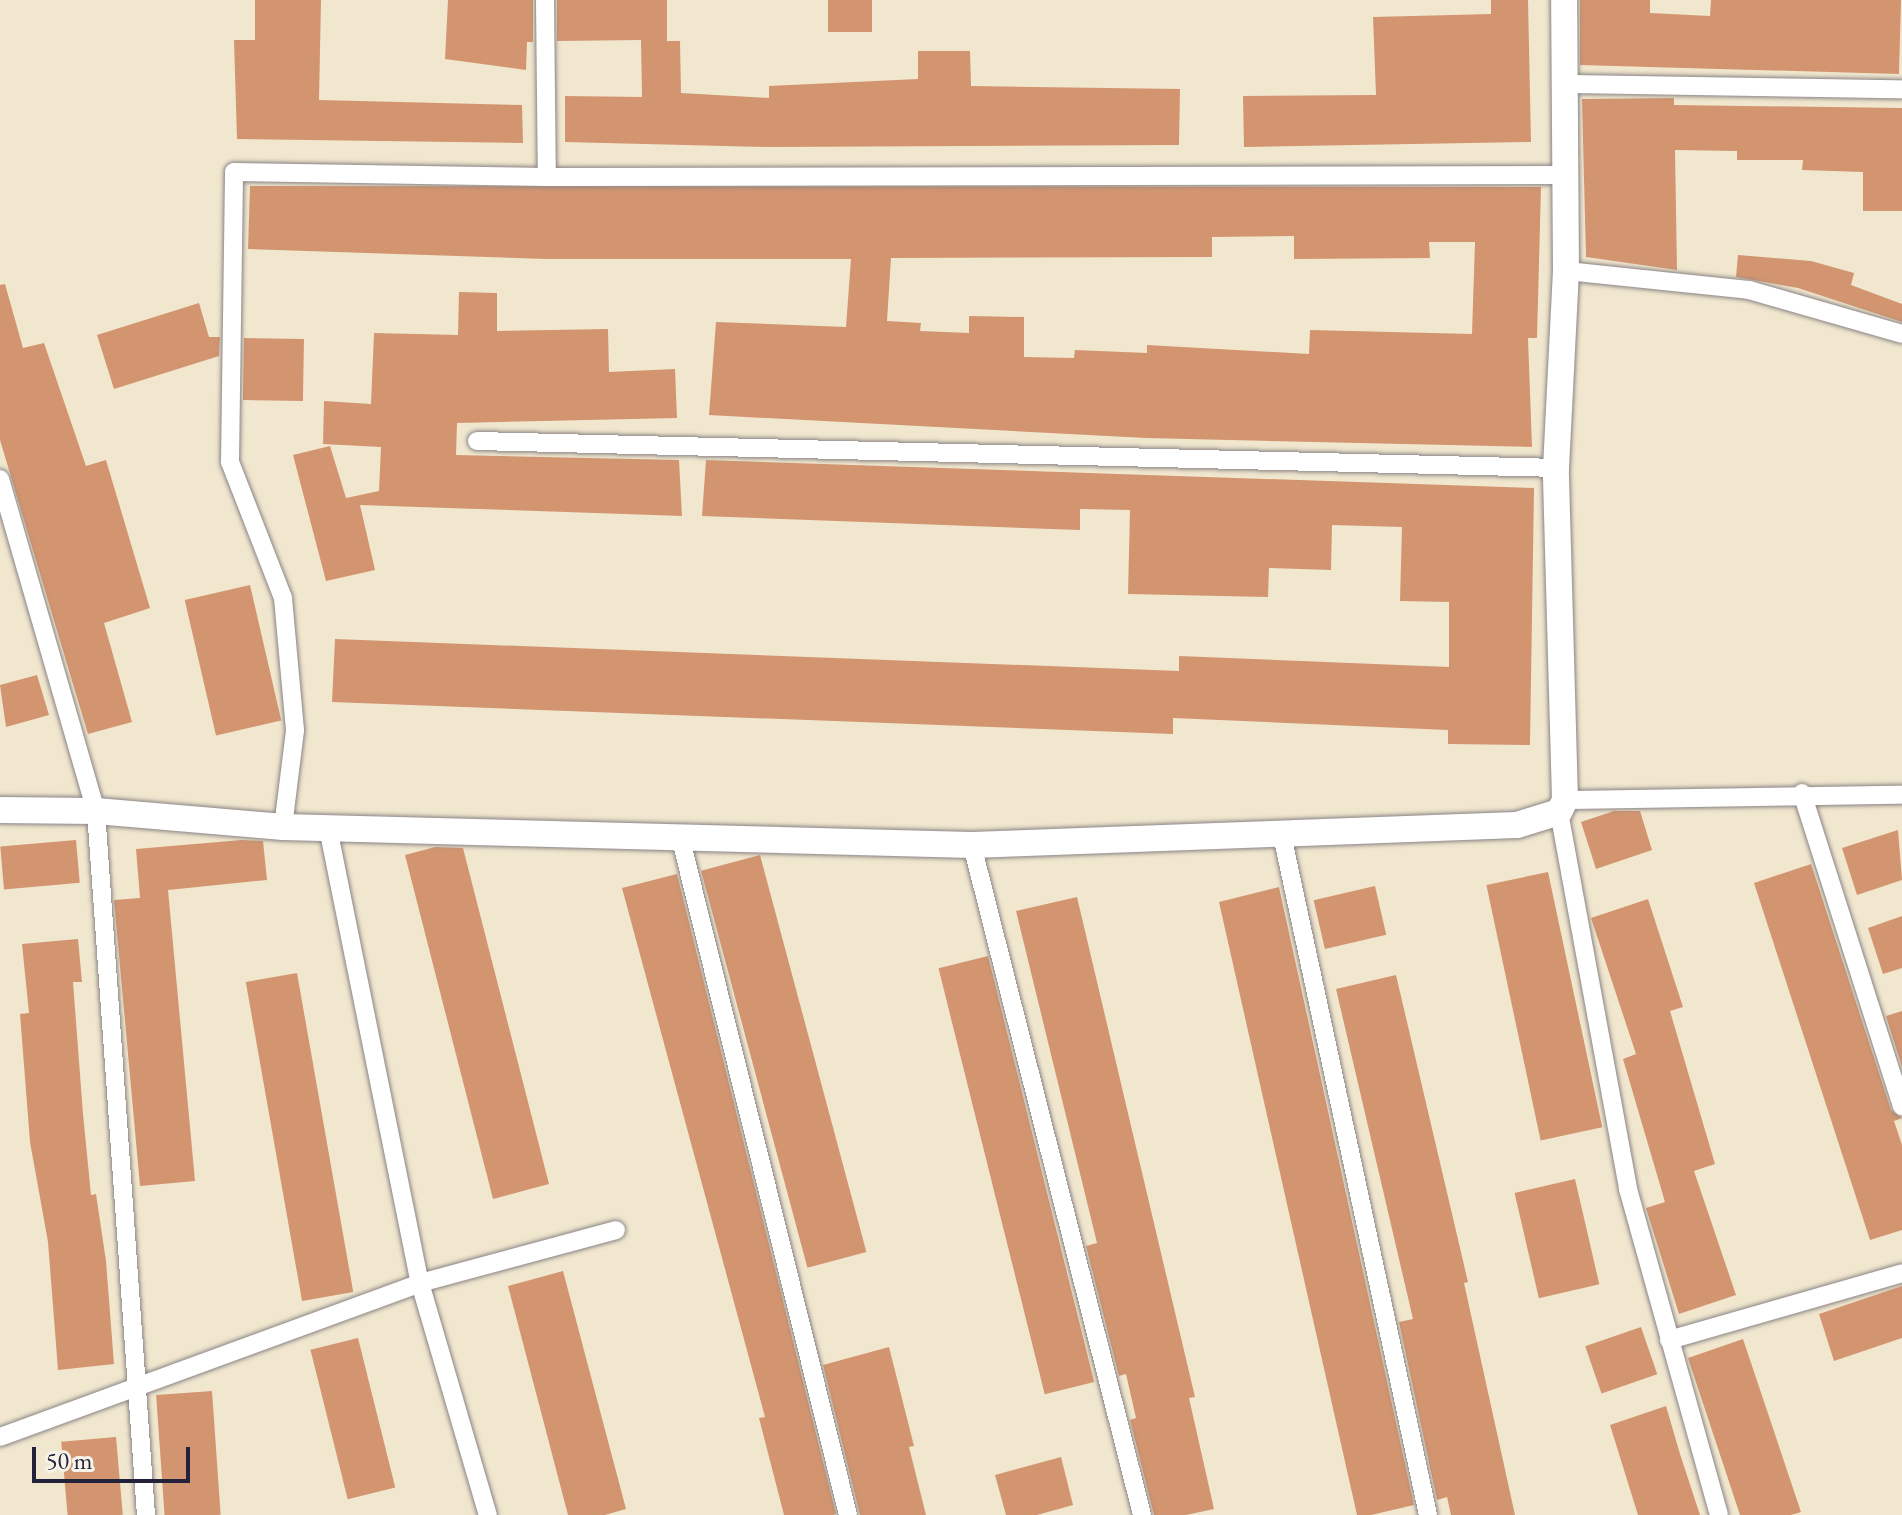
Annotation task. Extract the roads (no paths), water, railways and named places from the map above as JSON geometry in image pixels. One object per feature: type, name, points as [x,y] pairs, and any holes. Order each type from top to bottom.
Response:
[{"type":"street","points":[[545,0],[547,177]]},
{"type":"street","points":[[1564,0],[1566,271],[1556,468],[1562,806],[1628,1189],[1719,1515]]},
{"type":"street","points":[[1565,84],[1902,89]]},
{"type":"street","points":[[283,827],[295,730],[283,598],[230,462],[234,172],[547,177],[1565,175]]},
{"type":"street","points":[[1566,271],[1749,290],[1902,334]]},
{"type":"street","points":[[477,441],[1556,468]]},
{"type":"street","points":[[0,479],[96,811],[146,1515]]},
{"type":"street","points":[[1802,793],[1902,1106]]},
{"type":"street","points":[[0,810],[96,811],[283,827],[972,845],[1517,825],[1562,806],[1802,793],[1902,795]]},
{"type":"street","points":[[328,828],[420,1283],[488,1515]]},
{"type":"street","points":[[1282,835],[1428,1515]]},
{"type":"street","points":[[680,836],[848,1515]]},
{"type":"street","points":[[972,845],[1142,1515]]},
{"type":"street","points":[[0,1437],[137,1390],[420,1283],[616,1230]]},
{"type":"street","points":[[1669,1340],[1902,1273]]}]
